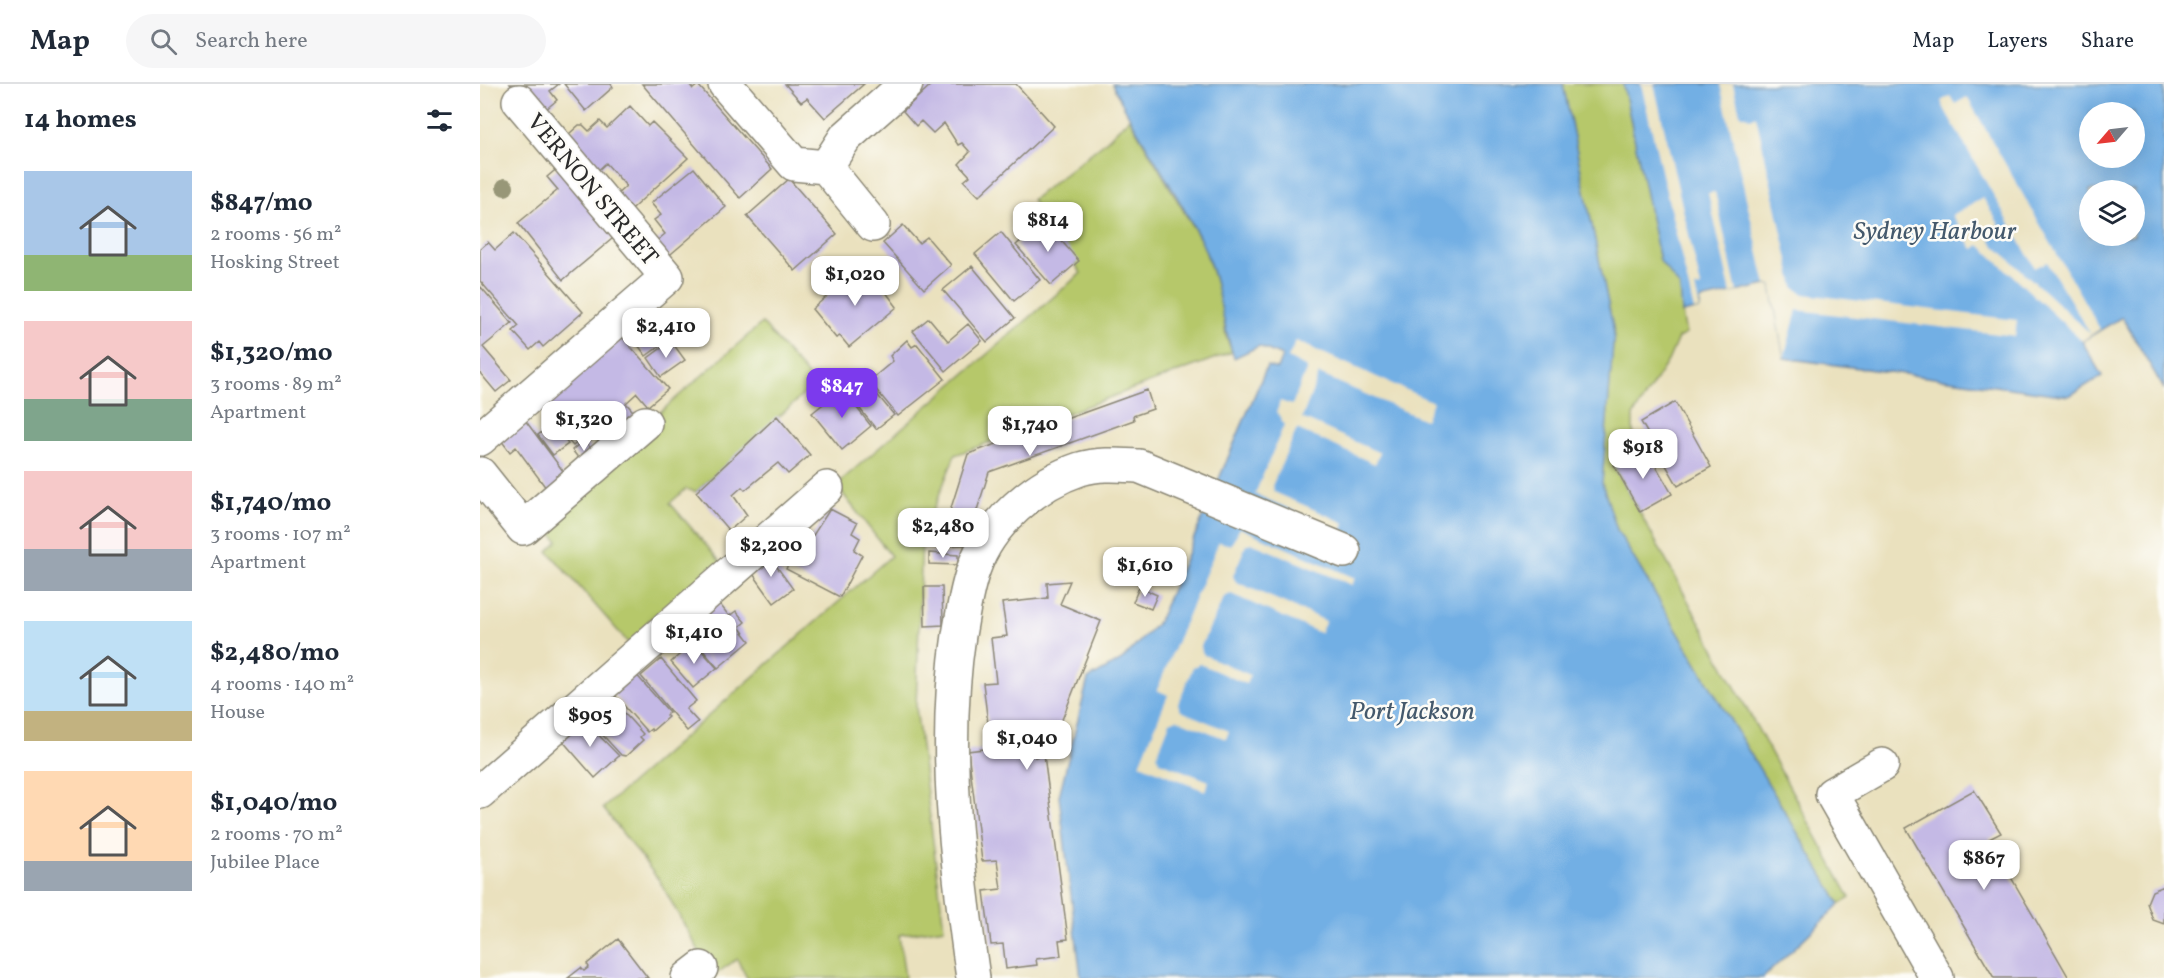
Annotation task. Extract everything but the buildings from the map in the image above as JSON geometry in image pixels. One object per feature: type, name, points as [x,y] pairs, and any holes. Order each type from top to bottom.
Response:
[{"type":"street","points":[[724,84],[794,164],[826,168],[873,225]]},
{"type":"street","points":[[826,168],[845,138],[906,84]]},
{"type":"street","name":"VERNON STREET","points":[[480,439],[667,277],[519,101]]},
{"type":"street","points":[[480,474],[524,528],[645,423]]},
{"type":"street","points":[[973,978],[962,904],[952,778],[954,667],[974,567],[996,529],[1018,505],[1054,481],[1081,469],[1111,465],[1139,466],[1344,551]]},
{"type":"street","points":[[480,792],[827,488]]},
{"type":"street","points":[[1882,765],[1832,794],[1937,978]]},
{"type":"green space","points":[[1563,84],[1623,84],[1660,260],[1681,287],[1686,334],[1678,338],[1668,361],[1633,416],[1633,433],[1645,447],[1614,465],[1850,898],[1840,904],[1617,530],[1602,483],[1614,332]]},
{"type":"green space","points":[[1129,118],[1203,244],[1221,299],[1226,336],[1232,352],[955,455],[922,538],[916,707],[944,928],[899,935],[905,978],[747,978],[737,959],[713,976],[659,880],[603,808],[891,556],[836,485],[1081,273],[1032,200],[1105,142]]},
{"type":"green space","points":[[762,323],[815,384],[696,492],[686,489],[670,503],[723,565],[631,646],[548,551],[558,541],[539,518]]},
{"type":"water","name":"Port Jackson","points":[[1112,84],[1563,84],[1614,332],[1602,483],[1617,530],[1840,904],[1763,978],[1081,978],[1059,796],[1088,679],[1122,660],[1158,622],[1267,366],[1277,369],[1282,356],[1259,346],[1234,358],[1212,271],[1202,243]]},
{"type":"water","name":"Sydney Harbour","points":[[1623,84],[2164,84],[2164,389],[2122,317],[2082,341],[2102,376],[2069,396],[1784,358],[1771,284],[1700,300],[1700,309],[1682,313],[1680,287],[1660,261]]},
{"type":"pier","points":[[1641,84],[1654,84],[1701,287],[1695,288],[1700,309],[1694,310]]},
{"type":"pier","points":[[1720,84],[1733,84],[1740,114],[1750,118],[1756,116],[1794,287],[1804,294],[2017,320],[2015,336],[1797,310],[1784,358],[1771,284],[1766,285]]},
{"type":"pier","points":[[1950,96],[1955,104],[1967,97],[2100,329],[2082,341],[1980,245],[1973,249],[1952,215],[1983,198],[2003,231],[1990,239],[1994,245],[2090,333],[2047,262],[2035,268],[1945,110],[1941,101]]},
{"type":"pier","points":[[1715,192],[1737,292],[1731,293],[1708,193]]},
{"type":"pier","points":[[1296,341],[1433,402],[1425,420],[1319,374],[1302,418],[1380,453],[1375,464],[1297,429],[1272,486],[1274,492],[1345,523],[1341,531],[1255,494],[1284,425],[1277,411],[1280,401],[1292,405],[1307,368],[1288,358]]},
{"type":"pier","points":[[1240,528],[1355,578],[1352,585],[1251,543],[1246,545],[1233,576],[1236,582],[1326,621],[1320,633],[1231,594],[1224,597],[1200,648],[1204,655],[1250,675],[1246,684],[1200,664],[1193,667],[1178,704],[1181,711],[1229,731],[1226,739],[1177,719],[1170,722],[1157,755],[1160,762],[1209,781],[1205,791],[1140,764],[1168,695],[1157,690],[1177,641],[1219,542],[1231,545]]}]
